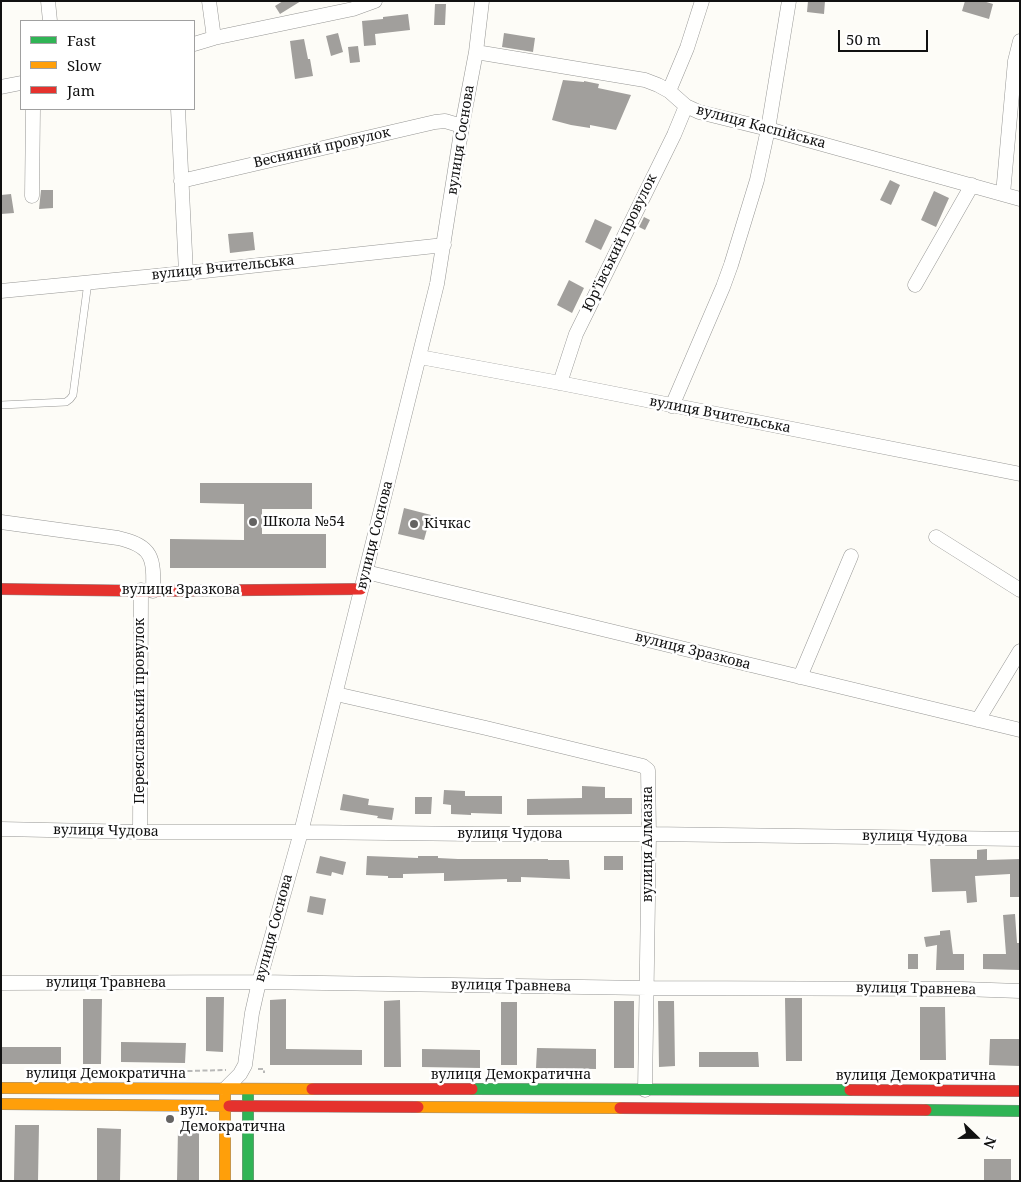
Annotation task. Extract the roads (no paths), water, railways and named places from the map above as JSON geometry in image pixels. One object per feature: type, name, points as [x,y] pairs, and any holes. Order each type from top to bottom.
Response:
[{"type":"street","points":[[48,1],[50,20]]},
{"type":"street","points":[[209,1],[214,38]]},
{"type":"street","points":[[195,44],[375,1]]},
{"type":"street","name":"вулиця Соснова","points":[[248,1090],[245,1065],[252,1013],[259,982],[301,832],[437,284],[462,126],[476,52],[482,1]]},
{"type":"street","points":[[669,91],[687,48],[702,1]]},
{"type":"street","points":[[672,406],[731,265],[757,180],[768,129],[789,1]]},
{"type":"street","points":[[1003,194],[1020,42]]},
{"type":"street","name":"вулиця Каспійська","points":[[476,52],[645,80],[669,91],[686,106],[699,112],[768,129],[1020,199]]},
{"type":"street","points":[[1,87],[20,83]]},
{"type":"street","name":"Юр’ївський провулок","points":[[560,383],[576,334],[674,135],[686,106]]},
{"type":"street","points":[[32,196],[33,110]]},
{"type":"street","points":[[178,110],[186,273]]},
{"type":"street","name":"Весняний провулок","points":[[181,181],[435,122],[446,121],[462,126]]},
{"type":"street","points":[[915,284],[972,185]]},
{"type":"street","name":"вулиця Вчительська","points":[[1,291],[444,245]]},
{"type":"street","name":"вулиця Вчительська","points":[[420,357],[1020,474]]},
{"type":"street","name":"Переяславський провулок","points":[[1,522],[130,540],[141,546],[148,553],[153,563],[147,590],[140,832]]},
{"type":"street","points":[[936,537],[1020,590]]},
{"type":"street","points":[[800,677],[850,556]]},
{"type":"street","name":"вулиця Зразкова","points":[[366,572],[1020,730]]},
{"type":"street","name":"вулиця Зразкова","points":[[1,589],[361,589]]},
{"type":"street","points":[[978,720],[1020,651]]},
{"type":"street","name":"вулиця Алмазна","points":[[336,694],[486,728],[646,768],[649,772],[649,834],[645,1090]]},
{"type":"street","name":"вулиця Чудова","points":[[1,829],[140,832],[649,834],[1020,839]]},
{"type":"street","name":"вулиця Травнева","points":[[1,983],[259,982],[1020,991]]},
{"type":"street","points":[[225,1181],[225,1089],[240,1074],[245,1065]]},
{"type":"street","name":"вулиця Демократична","points":[[1,1088],[1020,1091]]},
{"type":"street","points":[[248,1090],[248,1181]]},
{"type":"street","points":[[1,1104],[1020,1111]]},
{"type":"lane","points":[[1,405],[66,402],[73,395],[88,282]]},
{"type":"place","name":"Школа №54","points":[[253,522]]},
{"type":"place","name":"Кічкас","points":[[414,524]]},
{"type":"place","name":"вул. Демократична","points":[[170,1119]]}]
